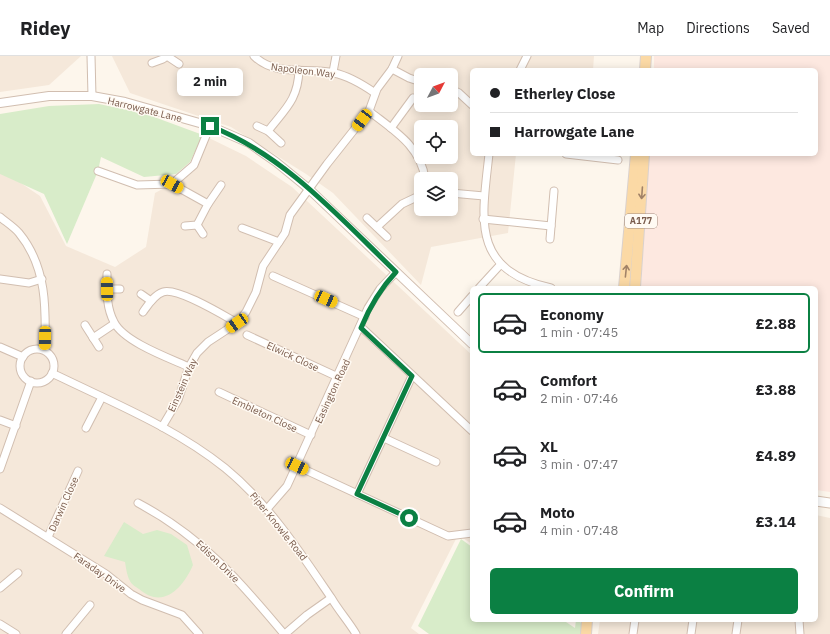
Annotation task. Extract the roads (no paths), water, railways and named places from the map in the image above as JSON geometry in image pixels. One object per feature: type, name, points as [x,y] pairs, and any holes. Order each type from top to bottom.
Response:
[{"type":"main road","points":[[645,68],[646,56]]},
{"type":"main road","name":"A177","points":[[624,286],[636,156]]},
{"type":"main road","name":"A177","points":[[635,286],[644,156]]},
{"type":"main road","points":[[818,501],[830,503]]},
{"type":"main road","points":[[586,634],[587,622]]},
{"type":"street","points":[[91,56],[92,96]]},
{"type":"street","points":[[152,63],[163,60],[167,56],[179,64]]},
{"type":"street","name":"Napoleon Way","points":[[254,56],[267,66],[333,72],[349,78],[375,94]]},
{"type":"street","points":[[333,72],[336,56]]},
{"type":"street","name":"Einstein Way","points":[[162,427],[178,400],[189,367],[197,353],[208,342],[237,323],[246,312],[256,292],[263,266],[285,233],[290,216],[369,111],[375,94],[392,69],[398,56]]},
{"type":"street","points":[[521,68],[527,56]]},
{"type":"street","points":[[392,69],[414,80]]},
{"type":"street","points":[[268,131],[294,96],[298,86],[299,70]]},
{"type":"street","points":[[458,94],[470,103]]},
{"type":"street","name":"Harrowgate Lane","points":[[0,103],[49,96],[92,96],[125,102],[210,126],[249,144],[276,162],[309,189],[470,342]]},
{"type":"street","points":[[391,128],[413,98]]},
{"type":"street","points":[[369,111],[391,128],[414,150],[422,164],[424,172]]},
{"type":"street","points":[[172,184],[194,165],[210,126]]},
{"type":"street","points":[[257,126],[268,131],[281,143]]},
{"type":"street","points":[[489,156],[483,219],[486,240],[501,264],[518,277],[545,286]]},
{"type":"street","points":[[583,156],[618,160]]},
{"type":"street","points":[[98,171],[137,185],[172,184],[208,204]]},
{"type":"street","points":[[197,225],[208,204],[221,185]]},
{"type":"street","points":[[550,239],[554,191]]},
{"type":"street","points":[[458,194],[484,196]]},
{"type":"street","points":[[377,227],[402,204],[414,198]]},
{"type":"street","points":[[0,217],[18,232],[32,252],[42,279],[46,309],[45,350]]},
{"type":"street","points":[[367,218],[387,237]]},
{"type":"street","points":[[483,219],[551,226]]},
{"type":"street","points":[[185,226],[197,225]]},
{"type":"street","points":[[197,225],[203,234]]},
{"type":"street","points":[[242,228],[279,242]]},
{"type":"street","points":[[482,286],[501,264]]},
{"type":"street","name":"Easington Road","points":[[266,509],[287,486],[365,317],[380,289],[396,272]]},
{"type":"street","points":[[107,274],[107,300],[114,324],[130,339],[189,367]]},
{"type":"street","points":[[273,276],[365,317]]},
{"type":"street","points":[[0,279],[29,283],[42,279]]},
{"type":"street","points":[[107,289],[120,289]]},
{"type":"street","points":[[143,312],[150,301],[163,292],[176,293],[237,323]]},
{"type":"street","points":[[141,294],[150,301]]},
{"type":"street","points":[[458,312],[470,298]]},
{"type":"street","points":[[93,338],[114,324]]},
{"type":"street","points":[[85,325],[99,347]]},
{"type":"street","points":[[361,328],[470,429]]},
{"type":"street","name":"Elwick Close","points":[[247,335],[338,377]]},
{"type":"street","points":[[0,347],[23,357]]},
{"type":"street","points":[[32,350],[45,350],[50,354],[54,361],[52,373],[44,381],[31,381],[24,376],[21,371],[20,366],[23,357],[32,350]]},
{"type":"street","name":"Piper Knowle Road","points":[[52,373],[162,427],[194,446],[225,468],[266,509],[307,560],[356,634]]},
{"type":"street","points":[[357,494],[412,376]]},
{"type":"street","points":[[0,469],[31,381]]},
{"type":"street","name":"Embleton Close","points":[[219,392],[311,435]]},
{"type":"street","points":[[86,428],[102,397]]},
{"type":"street","points":[[0,420],[16,426]]},
{"type":"street","points":[[384,438],[436,462]]},
{"type":"street","points":[[427,458],[431,451]]},
{"type":"street","points":[[297,466],[448,536],[470,533]]},
{"type":"street","name":"Darwin Close","points":[[48,537],[78,471]]},
{"type":"street","name":"Edison Drive","points":[[138,503],[160,515],[213,554],[236,577],[285,634]]},
{"type":"street","name":"Faraday Drive","points":[[0,508],[106,574],[131,594],[142,600],[182,615],[199,634]]},
{"type":"street","points":[[0,588],[18,573]]},
{"type":"street","points":[[285,634],[331,598]]},
{"type":"street","points":[[66,634],[90,605]]},
{"type":"street","points":[[633,634],[635,622]]},
{"type":"street","points":[[691,634],[693,622]]},
{"type":"street","points":[[736,634],[738,622]]},
{"type":"street","points":[[799,622],[800,634]]},
{"type":"street","points":[[0,624],[16,634]]}]
